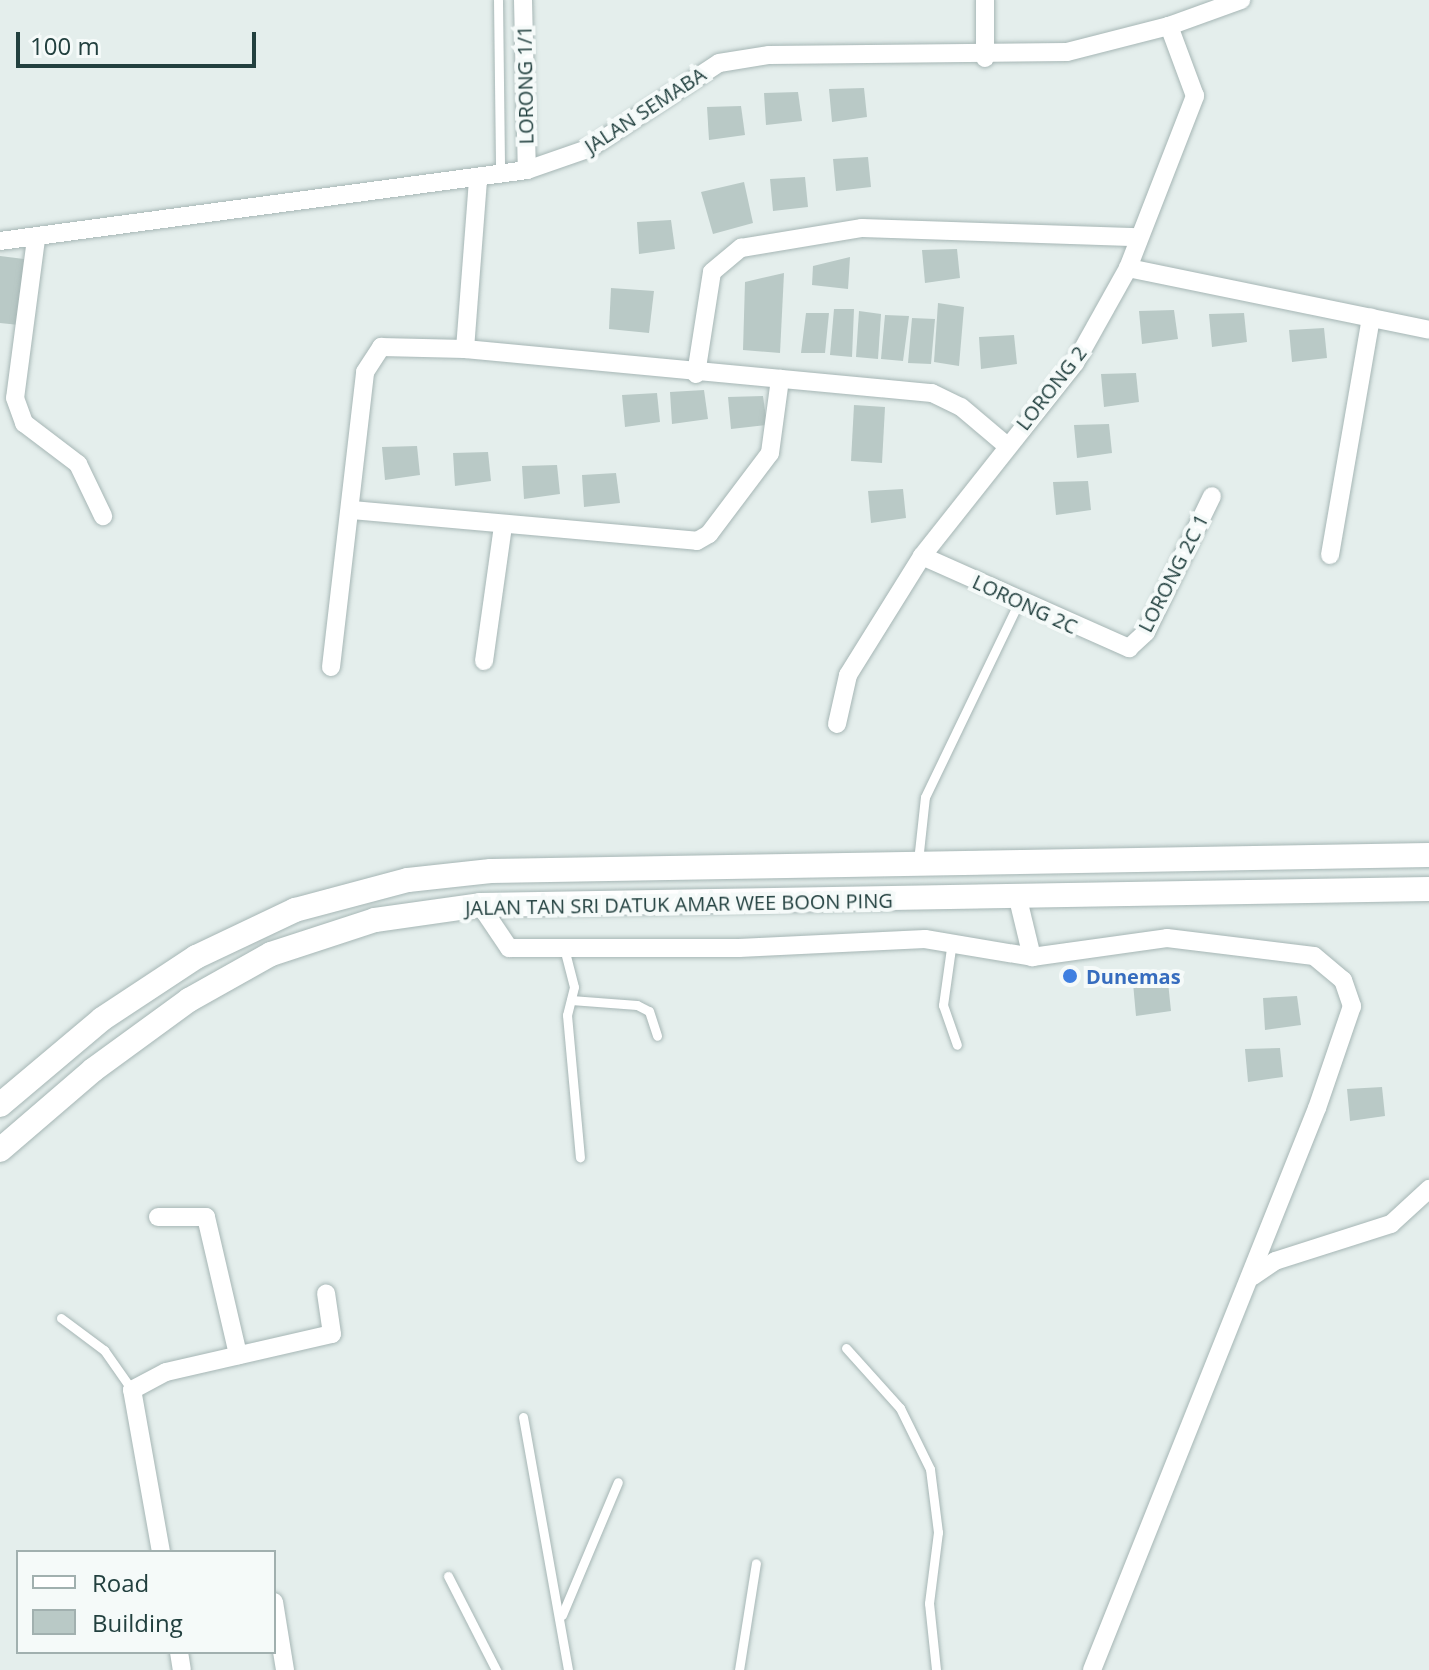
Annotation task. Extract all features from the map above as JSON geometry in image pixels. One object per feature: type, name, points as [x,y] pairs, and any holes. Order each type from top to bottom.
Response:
[{"type":"main road","name":"JALAN TAN SRI DATUK AMAR WEE BOON PING","points":[[0,1105],[102,1019],[196,957],[248,929],[349,892],[491,871],[1429,855]]},
{"type":"main road","name":"JALAN TAN SRI DATUK AMAR WEE BOON PING","points":[[0,1150],[153,1026],[271,954],[375,920],[480,905],[1018,899],[1429,889]]},
{"type":"street","name":"LORONG 1/1","points":[[523,0],[527,170]]},
{"type":"street","points":[[985,0],[985,58]]},
{"type":"street","name":"JALAN SEMABA","points":[[0,241],[36,239],[478,180],[527,170],[590,148],[719,63],[769,55],[985,58],[1067,52],[1169,26],[1241,0]]},
{"type":"street","name":"LORONG 2","points":[[837,724],[848,675],[922,556],[1005,444],[1075,363],[1128,268],[1195,96],[1169,26]]},
{"type":"street","points":[[465,349],[478,180]]},
{"type":"street","points":[[696,374],[712,272],[741,248],[862,228],[1138,237]]},
{"type":"street","points":[[36,239],[15,398],[24,423],[78,464],[103,516]]},
{"type":"street","points":[[1128,268],[1429,330]]},
{"type":"street","points":[[1330,555],[1371,318]]},
{"type":"street","points":[[331,667],[370,355],[400,345],[932,393],[961,407],[1005,444]]},
{"type":"street","points":[[352,510],[503,526],[697,541],[709,534],[770,453],[780,379]]},
{"type":"street","name":"LORONG 2C 1","points":[[1129,648],[1146,632],[1212,496]]},
{"type":"street","points":[[484,661],[503,526]]},
{"type":"street","name":"LORONG 2C","points":[[922,556],[1019,602],[1129,648]]},
{"type":"street","points":[[1018,899],[1032,957]]},
{"type":"street","points":[[480,905],[509,948],[952,941],[1003,957],[1032,957],[1167,938],[1314,956],[1343,980],[1352,1006],[1253,1276],[1092,1670]]},
{"type":"street","points":[[1253,1276],[1275,1261],[1391,1224],[1429,1189]]},
{"type":"street","points":[[158,1217],[206,1217],[238,1355]]},
{"type":"street","points":[[161,1550],[132,1390],[166,1372],[332,1334],[326,1293]]},
{"type":"street","points":[[276,1614],[285,1670]]},
{"type":"lane","points":[[498,0],[500,175]]},
{"type":"lane","points":[[918,865],[925,797],[1019,602]]},
{"type":"lane","points":[[952,941],[943,1005],[957,1045]]},
{"type":"lane","points":[[564,948],[573,976],[567,1015],[580,1157]]},
{"type":"lane","points":[[571,1000],[637,1005],[649,1011],[657,1036]]},
{"type":"lane","points":[[61,1318],[104,1350],[132,1390]]},
{"type":"lane","points":[[846,1348],[900,1408],[930,1469],[938,1532],[929,1603],[936,1670]]},
{"type":"lane","points":[[523,1417],[562,1615],[568,1670]]},
{"type":"lane","points":[[562,1615],[618,1482]]},
{"type":"lane","points":[[739,1670],[756,1563]]},
{"type":"lane","points":[[448,1576],[496,1670]]},
{"type":"building","points":[[864,88],[867,117],[832,122],[829,89]]},
{"type":"building","points":[[798,92],[802,121],[766,125],[764,93]]},
{"type":"building","points":[[741,106],[745,135],[709,140],[707,107]]},
{"type":"building","points":[[868,157],[871,187],[836,191],[833,159]]},
{"type":"building","points":[[805,177],[808,207],[773,211],[770,179]]},
{"type":"building","points":[[744,182],[753,223],[713,234],[701,192]]},
{"type":"building","points":[[671,220],[675,249],[639,254],[637,222]]},
{"type":"building","points":[[957,249],[960,278],[925,283],[922,250]]},
{"type":"building","points":[[0,256],[24,259],[19,325],[0,323]]},
{"type":"building","points":[[850,257],[848,289],[812,285],[813,266]]},
{"type":"building","points":[[784,273],[780,353],[743,350],[745,282]]},
{"type":"building","points":[[611,288],[654,291],[649,333],[609,329]]},
{"type":"building","points":[[938,303],[964,307],[959,366],[934,362]]},
{"type":"building","points":[[834,309],[854,309],[852,357],[830,355]]},
{"type":"building","points":[[1174,310],[1178,339],[1142,344],[1139,311]]},
{"type":"building","points":[[859,311],[881,314],[878,359],[856,357]]},
{"type":"building","points":[[806,313],[829,313],[825,353],[801,353]]},
{"type":"building","points":[[1244,313],[1247,342],[1212,347],[1209,314]]},
{"type":"building","points":[[885,315],[909,316],[903,361],[881,359]]},
{"type":"building","points":[[912,318],[935,319],[931,364],[908,363]]},
{"type":"building","points":[[1324,328],[1327,358],[1292,362],[1289,330]]},
{"type":"building","points":[[1014,335],[1017,364],[981,369],[979,337]]},
{"type":"building","points":[[1136,373],[1139,402],[1104,407],[1101,374]]},
{"type":"building","points":[[704,390],[708,419],[672,424],[670,392]]},
{"type":"building","points":[[657,393],[660,422],[625,427],[622,395]]},
{"type":"building","points":[[763,396],[767,425],[731,429],[728,397]]},
{"type":"building","points":[[854,405],[885,407],[882,463],[851,461]]},
{"type":"building","points":[[1109,424],[1112,453],[1077,458],[1074,425]]},
{"type":"building","points":[[417,446],[420,475],[385,480],[382,447]]},
{"type":"building","points":[[488,452],[491,481],[455,486],[453,453]]},
{"type":"building","points":[[557,465],[560,494],[524,499],[522,466]]},
{"type":"building","points":[[616,473],[620,503],[584,507],[582,475]]},
{"type":"building","points":[[1088,481],[1091,510],[1056,515],[1053,482]]},
{"type":"building","points":[[903,489],[906,518],[871,523],[868,491]]},
{"type":"building","points":[[1168,982],[1171,1011],[1136,1016],[1133,983]]},
{"type":"building","points":[[1297,996],[1301,1025],[1265,1030],[1263,998]]},
{"type":"building","points":[[1280,1048],[1283,1077],[1248,1082],[1245,1049]]},
{"type":"building","points":[[1382,1087],[1385,1116],[1350,1121],[1347,1089]]},
{"type":"place","name":"Dunemas","points":[[1070,976]]}]
